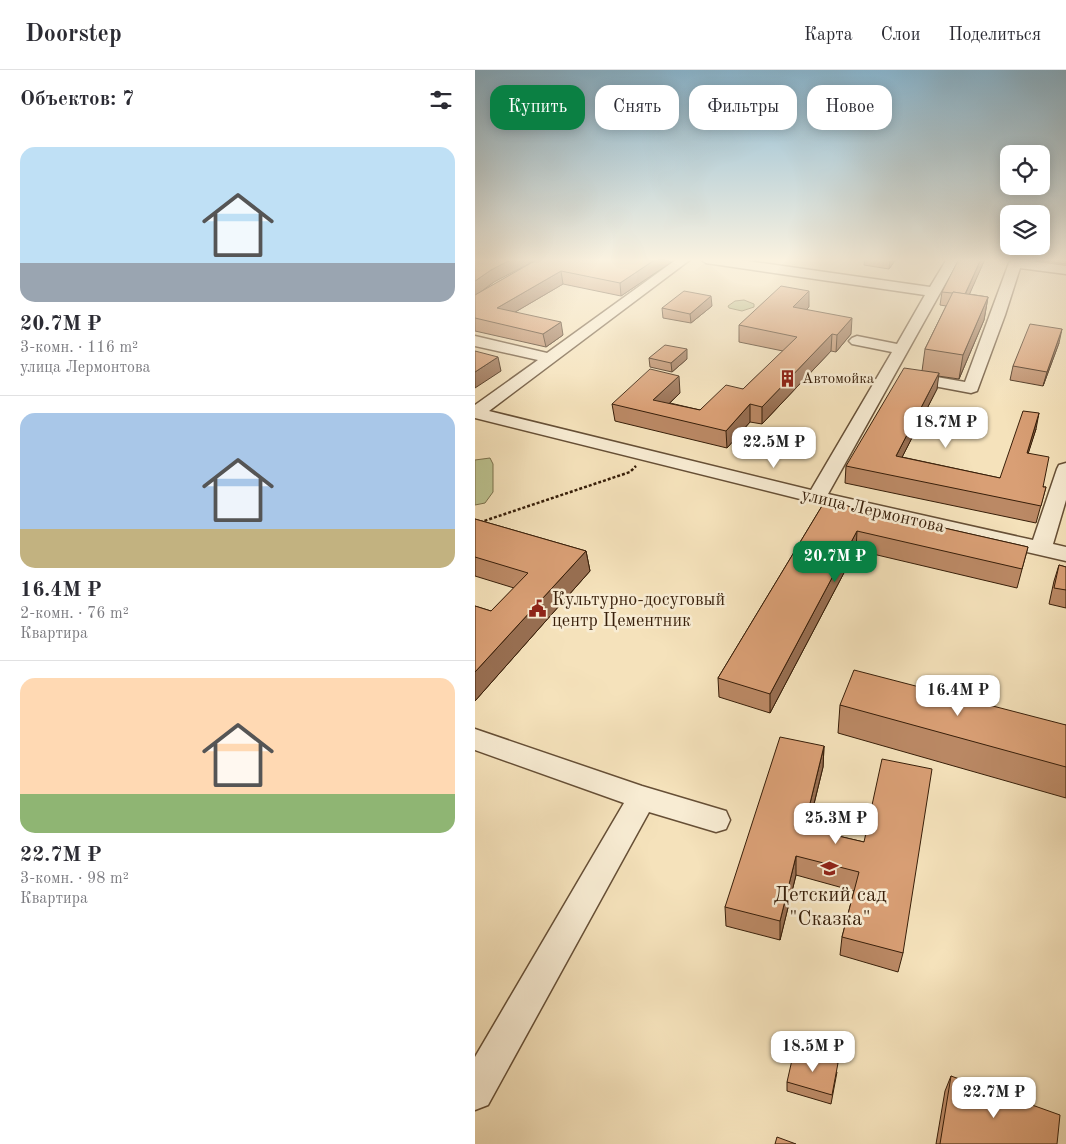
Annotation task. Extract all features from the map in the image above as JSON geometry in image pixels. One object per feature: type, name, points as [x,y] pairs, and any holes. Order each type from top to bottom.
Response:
[{"type":"street","points":[[475,413],[617,309]]},
{"type":"street","points":[[816,497],[924,309]]},
{"type":"street","points":[[887,374],[971,388],[1000,309]]},
{"type":"street","points":[[475,341],[551,358]]},
{"type":"street","points":[[857,341],[901,349]]},
{"type":"street","name":"улица Лермонтова","points":[[475,413],[816,497],[1066,554]]},
{"type":"street","points":[[1041,548],[1066,469]]},
{"type":"street","points":[[475,739],[642,798],[716,820]]},
{"type":"street","points":[[475,1092],[642,798]]},
{"type":"path","points":[[475,524],[630,472],[647,455]]},
{"type":"green space","points":[[490,458],[493,464],[493,492],[485,503],[475,505],[475,460]]},
{"type":"building","points":[[475,309],[502,309],[561,322],[543,334],[475,318]]},
{"type":"building","points":[[667,309],[696,309],[690,314]]},
{"type":"building","points":[[756,309],[804,309],[852,318],[837,335],[832,334],[762,407],[750,404],[726,431],[612,404],[650,369],[679,376],[653,400],[700,410],[726,385],[743,389],[797,337],[739,325]]},
{"type":"building","points":[[945,309],[983,309],[963,355],[925,349]]},
{"type":"building","points":[[1030,324],[1062,329],[1047,372],[1013,366]]},
{"type":"building","points":[[665,345],[687,349],[671,363],[649,358]]},
{"type":"building","points":[[475,351],[498,357],[475,372]]},
{"type":"building","points":[[904,368],[939,373],[896,456],[1000,478],[1023,411],[1039,413],[1027,453],[1049,457],[1043,487],[1046,487],[1041,506],[846,466]]},
{"type":"building","points":[[825,501],[1028,547],[1022,569],[857,531],[770,694],[718,678]]},
{"type":"building","points":[[475,519],[586,551],[475,672],[475,606],[491,611],[528,573],[475,557]]},
{"type":"building","points":[[1059,565],[1066,567],[1066,590],[1054,588]]},
{"type":"building","points":[[854,670],[1066,725],[1066,767],[840,705]]},
{"type":"building","name":"Детский сад \"Сказка\"","points":[[780,737],[824,746],[804,828],[864,842],[882,759],[932,769],[903,953],[842,937],[859,872],[796,856],[780,921],[725,907]]},
{"type":"building","points":[[794,1051],[838,1063],[832,1095],[787,1082]]},
{"type":"building","points":[[951,1076],[1060,1115],[1057,1144],[940,1144]]},
{"type":"building","points":[[777,1137],[796,1144],[775,1144]]},
{"type":"place","name":"Автомойка","points":[[788,378]]},
{"type":"place","name":"Культурно-досуговый центр Цементник","points":[[538,609]]},
{"type":"place","name":"Детский сад \"Сказка\"","points":[[830,869]]}]
